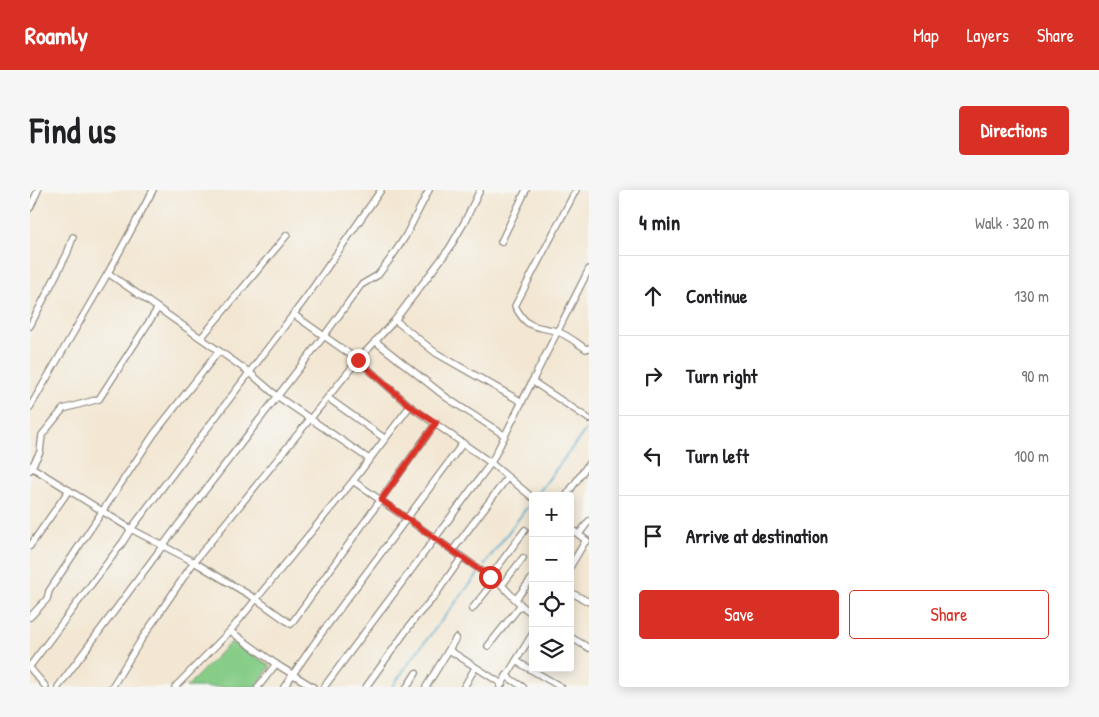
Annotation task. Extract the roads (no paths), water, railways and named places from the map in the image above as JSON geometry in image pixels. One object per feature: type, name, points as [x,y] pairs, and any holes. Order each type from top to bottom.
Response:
[{"type":"street","points":[[30,208],[38,190]]},
{"type":"street","points":[[30,407],[154,190]]},
{"type":"street","points":[[46,687],[31,671],[123,542],[130,529],[293,314],[364,217],[381,190]]},
{"type":"street","points":[[58,687],[361,285],[378,275],[391,258],[405,237],[429,190]]},
{"type":"street","points":[[112,687],[141,640],[194,562],[358,360],[395,320],[449,249],[480,190]]},
{"type":"street","points":[[501,242],[526,190]]},
{"type":"street","points":[[576,190],[515,306],[520,315],[529,324],[538,328],[557,331],[586,349],[589,348]]},
{"type":"street","points":[[201,338],[287,235]]},
{"type":"street","points":[[30,326],[67,254],[73,237]]},
{"type":"street","points":[[324,687],[491,463],[589,269]]},
{"type":"street","points":[[108,273],[249,372],[277,396],[369,459]]},
{"type":"street","points":[[158,308],[99,399],[63,409],[42,435],[40,452],[31,468],[130,529],[194,562],[256,599],[291,624],[436,423]]},
{"type":"street","points":[[293,314],[358,360],[410,406],[491,463],[529,495]]},
{"type":"street","points":[[395,320],[436,353],[522,402]]},
{"type":"street","points":[[375,341],[447,398],[504,436]]},
{"type":"street","points":[[30,617],[47,599],[49,591],[154,434],[219,351]]},
{"type":"street","points":[[532,380],[589,419]]},
{"type":"street","points":[[328,398],[384,438]]},
{"type":"street","points":[[175,687],[230,631],[354,481],[384,438],[410,406]]},
{"type":"street","points":[[284,687],[323,631],[463,443]]},
{"type":"street","points":[[569,492],[589,463]]},
{"type":"street","points":[[452,550],[507,478]]},
{"type":"street","points":[[354,481],[502,585],[516,599],[520,606],[529,612]]},
{"type":"street","points":[[30,546],[69,490]]},
{"type":"street","points":[[579,534],[589,521]]},
{"type":"street","points":[[472,609],[525,530]]},
{"type":"street","points":[[574,531],[587,541],[574,561]]},
{"type":"street","points":[[366,687],[462,557]]},
{"type":"street","points":[[502,585],[523,558]]},
{"type":"street","points":[[516,599],[529,582]]},
{"type":"street","points":[[574,594],[589,602]]},
{"type":"street","points":[[488,646],[520,606]]},
{"type":"street","points":[[230,631],[276,664],[313,687]]},
{"type":"street","points":[[426,687],[456,638]]},
{"type":"street","points":[[449,650],[501,686],[529,639]]},
{"type":"street","points":[[574,639],[589,648]]},
{"type":"street","points":[[516,660],[561,687]]},
{"type":"street","points":[[258,687],[276,664]]},
{"type":"street","points":[[464,687],[475,668]]},
{"type":"street","points":[[407,687],[416,673]]},
{"type":"street","points":[[506,676],[523,687]]},
{"type":"waterway","points":[[539,492],[587,428]]},
{"type":"waterway","points":[[484,565],[529,505]]},
{"type":"waterway","points":[[392,687],[478,574]]}]
